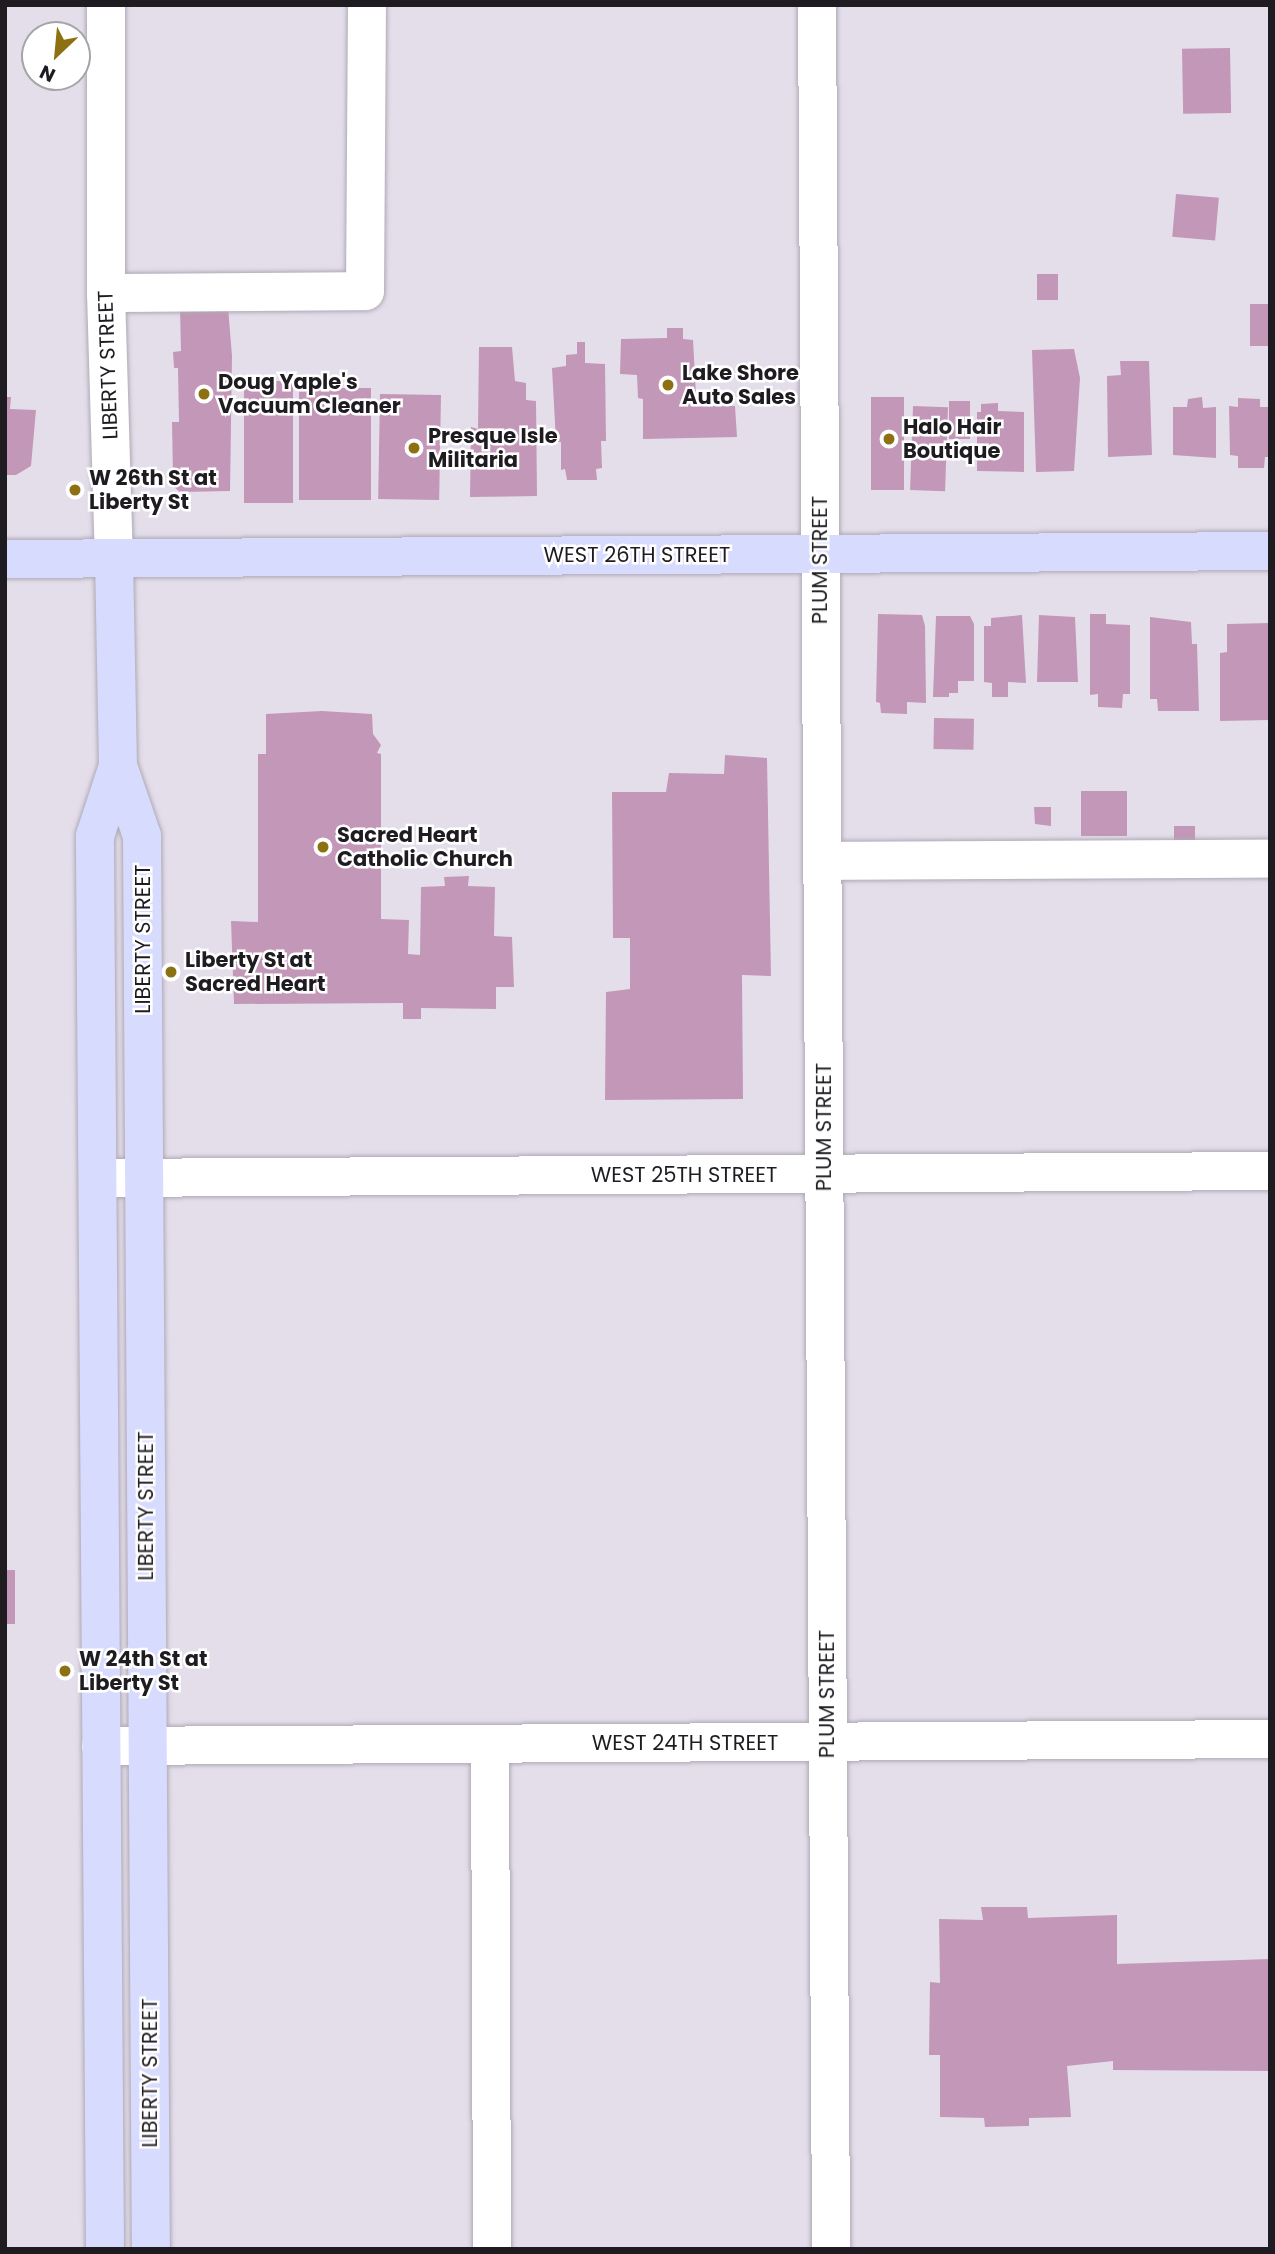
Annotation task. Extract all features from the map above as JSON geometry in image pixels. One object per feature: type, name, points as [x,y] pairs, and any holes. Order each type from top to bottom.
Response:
[{"type":"main road","name":"WEST 26TH STREET","points":[[5,559],[1270,551]]},
{"type":"main road","name":"LIBERTY STREET","points":[[114,558],[118,766],[142,836],[151,2249]]},
{"type":"main road","name":"LIBERTY STREET","points":[[105,2249],[95,836],[118,766]]},
{"type":"street","name":"LIBERTY STREET","points":[[106,5],[106,293],[114,558]]},
{"type":"street","points":[[106,293],[365,291],[367,5]]},
{"type":"street","name":"PLUM STREET","points":[[817,5],[831,2249]]},
{"type":"street","points":[[822,861],[1270,859]]},
{"type":"street","name":"WEST 25TH STREET","points":[[98,1178],[1270,1171]]},
{"type":"street","name":"WEST 24TH STREET","points":[[101,1746],[1270,1739]]},
{"type":"street","points":[[490,1744],[492,2249]]},
{"type":"building","points":[[1230,48],[1231,113],[1183,114],[1182,49]]},
{"type":"building","points":[[1176,194],[1219,198],[1215,241],[1172,237]]},
{"type":"building","points":[[1037,274],[1058,274],[1058,300],[1037,300]]},
{"type":"building","points":[[1250,304],[1270,304],[1270,346],[1250,346]]},
{"type":"building","points":[[228,307],[232,356],[230,491],[180,492],[168,482],[173,476],[172,422],[179,422],[178,368],[174,368],[173,352],[181,351],[180,308]]},
{"type":"building","points":[[667,328],[683,328],[683,339],[693,340],[696,396],[690,396],[690,406],[735,406],[737,437],[643,439],[643,399],[638,398],[637,375],[620,374],[621,339],[667,338]]},
{"type":"building","points":[[577,342],[585,342],[585,363],[605,364],[606,441],[601,441],[602,468],[596,469],[597,480],[567,480],[565,469],[561,470],[561,442],[556,442],[552,368],[566,366],[566,355],[577,354]]},
{"type":"building","points":[[479,347],[512,347],[515,381],[526,383],[526,400],[536,401],[537,496],[470,497],[471,427],[478,429]]},
{"type":"building","points":[[1074,349],[1080,378],[1074,471],[1036,472],[1032,350]]},
{"type":"building","points":[[1120,361],[1149,361],[1152,455],[1108,457],[1107,376],[1121,375]]},
{"type":"building","points":[[244,381],[293,381],[293,503],[244,503]]},
{"type":"building","points":[[299,388],[371,388],[371,500],[299,500]]},
{"type":"building","points":[[380,394],[441,395],[439,500],[378,499]]},
{"type":"building","points":[[5,397],[11,397],[10,409],[36,410],[31,466],[16,475],[5,475]]},
{"type":"building","points":[[871,397],[904,397],[904,490],[871,490]]},
{"type":"building","points":[[1202,397],[1203,408],[1216,407],[1216,458],[1173,455],[1173,407],[1187,407],[1188,399]]},
{"type":"building","points":[[1238,398],[1260,399],[1260,407],[1270,407],[1270,457],[1265,457],[1264,468],[1238,468],[1238,456],[1230,455],[1229,406],[1238,407]]},
{"type":"building","points":[[949,401],[970,401],[970,439],[949,439]]},
{"type":"building","points":[[998,403],[998,411],[1024,412],[1024,472],[977,471],[977,412],[981,412],[981,404]]},
{"type":"building","points":[[913,406],[948,407],[945,491],[910,490]]},
{"type":"building","points":[[878,614],[922,615],[925,626],[926,703],[907,702],[907,714],[881,713],[880,703],[876,702]]},
{"type":"building","points":[[1090,614],[1106,614],[1106,624],[1130,625],[1130,694],[1123,694],[1122,708],[1098,707],[1098,694],[1090,695]]},
{"type":"building","points":[[1022,615],[1026,683],[1008,682],[1008,697],[992,697],[992,683],[984,682],[984,626],[991,626],[991,618]]},
{"type":"building","points":[[1039,615],[1075,617],[1078,682],[1037,682]]},
{"type":"building","points":[[936,616],[970,616],[974,624],[974,681],[958,681],[958,693],[949,693],[949,697],[933,697]]},
{"type":"building","points":[[1150,617],[1191,622],[1192,644],[1197,644],[1199,711],[1158,711],[1157,699],[1150,699]]},
{"type":"building","points":[[1270,623],[1270,720],[1220,721],[1220,653],[1227,652],[1227,624]]},
{"type":"building","points":[[322,711],[372,714],[373,734],[381,745],[377,753],[381,754],[381,919],[409,920],[408,954],[420,955],[421,887],[445,886],[444,877],[469,876],[468,886],[495,887],[494,936],[512,937],[514,987],[496,987],[496,1009],[421,1008],[421,1019],[403,1019],[403,1003],[234,1004],[231,921],[258,922],[258,754],[266,754],[266,714]]},
{"type":"building","points":[[934,718],[974,719],[973,750],[933,749]]},
{"type":"building","points":[[725,755],[767,758],[771,976],[742,975],[743,1099],[605,1100],[606,992],[630,989],[630,938],[613,938],[612,792],[666,792],[669,773],[724,774]]},
{"type":"building","points":[[1081,791],[1127,791],[1127,836],[1081,836]]},
{"type":"building","points":[[1034,807],[1051,807],[1051,826],[1035,824]]},
{"type":"building","points":[[1174,826],[1195,826],[1195,842],[1174,842]]},
{"type":"building","points":[[5,1570],[15,1570],[15,1624],[5,1624]]},
{"type":"building","points":[[981,1907],[1027,1907],[1028,1918],[1117,1915],[1117,1964],[1270,1959],[1270,2071],[1113,2070],[1113,2061],[1067,2066],[1071,2117],[1029,2118],[1029,2126],[985,2127],[984,2118],[940,2117],[940,2055],[929,2055],[930,1982],[940,1983],[939,1919],[983,1920]]},
{"type":"place","name":"Lake Shore Auto Sales","points":[[668,385]]},
{"type":"place","name":"Doug Yaple's Vacuum Cleaner","points":[[204,394]]},
{"type":"place","name":"Halo Hair Boutique","points":[[889,439]]},
{"type":"place","name":"Presque Isle Militaria","points":[[414,448]]},
{"type":"place","name":"W 26th St at Liberty St","points":[[75,490]]},
{"type":"place","name":"Sacred Heart Catholic Church","points":[[323,847]]},
{"type":"place","name":"Liberty St at Sacred Heart","points":[[171,972]]},
{"type":"place","name":"W 24th St at Liberty St","points":[[65,1671]]}]
